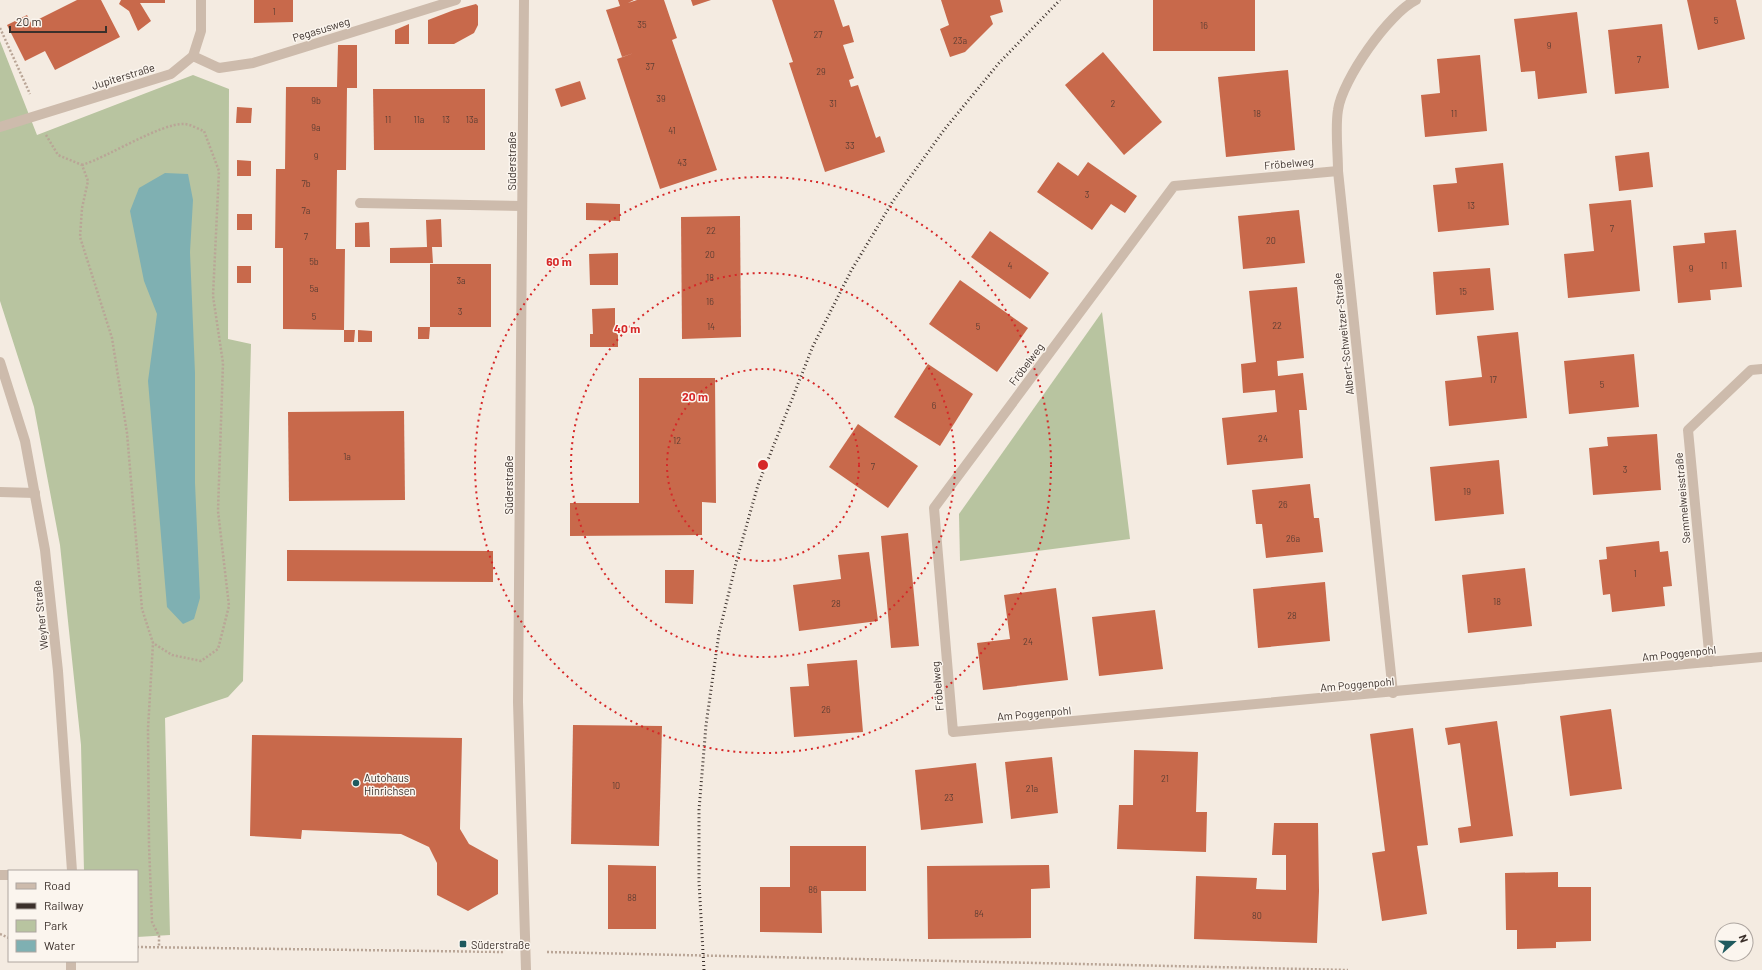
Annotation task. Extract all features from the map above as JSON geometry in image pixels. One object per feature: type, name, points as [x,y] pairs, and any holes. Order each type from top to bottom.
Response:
[{"type":"street","points":[[193,56],[201,31],[201,0]]},
{"type":"street","name":"Pegasusweg","points":[[193,56],[219,68],[253,63],[456,0]]},
{"type":"street","name":"Süderstraße","points":[[524,0],[518,702],[526,970]]},
{"type":"street","name":"Albert-Schweitzer-Straße","points":[[1393,693],[1338,171],[1338,110],[1346,86],[1357,65],[1376,38],[1400,12],[1416,0]]},
{"type":"street","name":"Jupiterstraße","points":[[0,127],[171,74],[193,56]]},
{"type":"street","name":"Fröbelweg","points":[[953,732],[934,508],[1174,186],[1338,171]]},
{"type":"street","points":[[360,204],[522,206]]},
{"type":"street","name":"Weyher Straße","points":[[0,362],[25,441],[45,550],[57,664],[72,870]]},
{"type":"street","name":"Semmelweisstraße","points":[[1710,662],[1688,430],[1750,370],[1762,369]]},
{"type":"street","points":[[0,492],[35,493]]},
{"type":"street","name":"Am Poggenpohl","points":[[953,732],[1393,693],[1762,657]]},
{"type":"path","points":[[0,28],[39,114],[47,137],[58,155],[82,166],[88,181],[82,208],[80,237],[112,338],[127,433],[142,609],[153,643],[148,729],[149,845],[152,922],[159,936],[159,946]]},
{"type":"path","points":[[82,166],[96,161],[163,128],[184,124],[204,131],[219,171],[214,296],[223,363],[218,511],[229,606],[218,649],[201,661],[172,654],[153,643]]},
{"type":"path","points":[[138,947],[159,946],[525,952],[1348,970]]},
{"type":"green space","points":[[0,41],[37,135],[193,75],[229,89],[228,339],[251,344],[243,681],[228,697],[165,718],[170,935],[138,937],[138,870],[84,870],[81,745],[60,545],[34,407],[0,301]]},
{"type":"green space","points":[[1102,312],[1130,539],[960,561],[959,514]]},
{"type":"water","points":[[165,173],[188,174],[193,200],[190,252],[195,373],[195,483],[200,598],[194,619],[183,624],[167,607],[148,381],[157,314],[144,281],[130,211],[139,188]]},
{"type":"building","points":[[77,0],[101,0],[120,37],[55,70],[45,51],[25,61],[7,25],[27,15],[31,23]]},
{"type":"building","points":[[121,0],[165,0],[165,3],[140,3],[151,21],[138,31],[129,11],[119,4]]},
{"type":"building","points":[[254,0],[293,0],[293,22],[254,23]]},
{"type":"building","points":[[618,0],[634,0],[628,3],[637,0],[664,0],[677,38],[672,40],[717,170],[660,189],[617,59],[634,53],[622,57],[606,10],[620,6]]},
{"type":"building","points":[[691,0],[711,0],[693,6]]},
{"type":"building","points":[[772,0],[834,0],[843,27],[849,25],[854,42],[843,45],[854,78],[849,80],[851,87],[858,85],[876,138],[880,136],[885,152],[825,172],[789,63],[793,62]]},
{"type":"building","points":[[941,0],[1000,0],[1003,12],[990,16],[993,24],[965,52],[950,57],[940,29],[949,25]]},
{"type":"building","points":[[1153,0],[1255,0],[1255,51],[1153,51]]},
{"type":"building","points":[[1687,0],[1736,0],[1745,39],[1698,50]]},
{"type":"building","points":[[476,4],[478,6],[478,25],[474,33],[454,44],[428,44],[428,20],[454,10]]},
{"type":"building","points":[[1577,12],[1587,93],[1538,99],[1535,71],[1521,72],[1514,19]]},
{"type":"building","points":[[409,24],[409,44],[395,44],[395,30]]},
{"type":"building","points":[[1662,24],[1669,88],[1615,94],[1608,30]]},
{"type":"building","points":[[338,45],[357,45],[357,88],[347,88],[346,170],[337,170],[336,249],[345,249],[344,330],[283,329],[283,248],[275,248],[276,169],[285,169],[286,87],[337,87]]},
{"type":"building","points":[[1103,52],[1162,122],[1124,155],[1065,85]]},
{"type":"building","points":[[1480,55],[1487,131],[1425,137],[1421,95],[1440,93],[1437,59]]},
{"type":"building","points":[[1288,70],[1295,150],[1226,157],[1218,77]]},
{"type":"building","points":[[580,81],[586,99],[561,107],[555,89]]},
{"type":"building","points":[[373,89],[485,89],[485,150],[374,150]]},
{"type":"building","points":[[237,107],[252,108],[251,123],[236,123]]},
{"type":"building","points":[[1649,152],[1653,187],[1619,191],[1615,156]]},
{"type":"building","points":[[237,160],[251,161],[251,176],[237,176]]},
{"type":"building","points":[[1058,162],[1078,176],[1088,162],[1137,196],[1125,213],[1111,204],[1092,230],[1037,192]]},
{"type":"building","points":[[1503,163],[1509,225],[1438,232],[1433,185],[1457,183],[1455,168]]},
{"type":"building","points":[[1631,200],[1640,291],[1568,298],[1564,254],[1594,251],[1589,204]]},
{"type":"building","points":[[586,203],[620,204],[620,221],[586,220]]},
{"type":"building","points":[[1299,210],[1305,263],[1243,269],[1238,216]]},
{"type":"building","points":[[237,214],[252,214],[252,230],[237,230]]},
{"type":"building","points":[[740,216],[741,337],[682,339],[681,217]]},
{"type":"building","points":[[441,219],[442,247],[432,247],[433,263],[390,263],[390,248],[427,247],[426,220]]},
{"type":"building","points":[[369,222],[370,247],[355,247],[355,223]]},
{"type":"building","points":[[1736,230],[1742,287],[1710,290],[1711,300],[1678,303],[1673,246],[1705,243],[1704,233]]},
{"type":"building","points":[[990,231],[1049,273],[1030,299],[971,257]]},
{"type":"building","points":[[618,253],[618,285],[590,285],[589,254]]},
{"type":"building","points":[[430,264],[491,264],[491,327],[430,327]]},
{"type":"building","points":[[237,266],[251,266],[251,283],[237,283]]},
{"type":"building","points":[[1490,268],[1494,310],[1436,315],[1433,272]]},
{"type":"building","points":[[960,280],[1028,328],[997,372],[929,324]]},
{"type":"building","points":[[1297,287],[1304,358],[1277,361],[1278,376],[1303,373],[1307,410],[1299,410],[1303,458],[1227,465],[1222,418],[1277,412],[1275,390],[1243,393],[1241,364],[1256,362],[1249,291]]},
{"type":"building","points":[[615,308],[615,333],[618,333],[618,347],[590,347],[590,334],[593,334],[592,309]]},
{"type":"building","points":[[418,327],[430,327],[429,339],[418,339]]},
{"type":"building","points":[[344,330],[355,330],[354,342],[344,342]]},
{"type":"building","points":[[358,330],[372,331],[372,342],[358,342]]},
{"type":"building","points":[[1518,332],[1527,418],[1449,426],[1445,381],[1482,377],[1477,336]]},
{"type":"building","points":[[1634,354],[1639,407],[1569,414],[1564,361]]},
{"type":"building","points":[[928,364],[973,394],[940,446],[894,417]]},
{"type":"building","points":[[639,378],[715,378],[716,503],[702,502],[702,535],[570,536],[570,503],[639,503]]},
{"type":"building","points":[[404,411],[405,500],[289,501],[288,412]]},
{"type":"building","points":[[858,424],[918,466],[888,508],[829,467]]},
{"type":"building","points":[[1657,434],[1661,490],[1593,495],[1589,448],[1608,446],[1607,437]]},
{"type":"building","points":[[1499,460],[1504,514],[1435,521],[1430,467]]},
{"type":"building","points":[[1310,484],[1314,518],[1319,518],[1323,552],[1266,558],[1262,524],[1256,524],[1252,490]]},
{"type":"building","points":[[908,533],[919,646],[891,648],[881,536]]},
{"type":"building","points":[[1659,541],[1660,552],[1668,551],[1672,586],[1663,587],[1665,606],[1612,612],[1610,594],[1603,595],[1599,560],[1607,559],[1606,547]]},
{"type":"building","points":[[287,550],[493,551],[493,582],[287,581]]},
{"type":"building","points":[[869,552],[878,621],[799,631],[793,585],[841,579],[838,555]]},
{"type":"building","points":[[1525,568],[1532,626],[1468,633],[1462,575]]},
{"type":"building","points":[[665,570],[694,570],[693,604],[665,603]]},
{"type":"building","points":[[1325,582],[1330,641],[1258,648],[1253,589]]},
{"type":"building","points":[[1056,588],[1068,680],[983,690],[977,643],[1010,639],[1004,595]]},
{"type":"building","points":[[1155,610],[1163,669],[1099,676],[1092,617]]},
{"type":"building","points":[[857,660],[863,732],[794,737],[790,687],[809,686],[807,664]]},
{"type":"building","points":[[1611,709],[1622,789],[1570,796],[1560,716]]},
{"type":"building","points":[[1497,721],[1513,836],[1460,843],[1458,828],[1471,826],[1460,743],[1448,745],[1445,728]]},
{"type":"building","points":[[573,725],[662,726],[659,846],[571,844]]},
{"type":"building","points":[[1413,728],[1428,845],[1417,846],[1427,914],[1382,921],[1372,853],[1385,851],[1370,734]]},
{"type":"building","name":"Autohaus Hinrichsen","points":[[252,735],[462,738],[460,829],[469,844],[498,860],[498,894],[468,911],[437,895],[437,863],[429,847],[401,834],[302,830],[301,839],[250,836]]},
{"type":"building","points":[[1134,750],[1198,752],[1196,812],[1207,812],[1206,852],[1117,849],[1119,805],[1133,805]]},
{"type":"building","points":[[1052,757],[1058,813],[1011,819],[1005,762]]},
{"type":"building","points":[[976,763],[983,823],[921,830],[915,770]]},
{"type":"building","points":[[1274,823],[1318,823],[1319,891],[1317,943],[1194,939],[1196,876],[1257,878],[1256,889],[1286,890],[1286,855],[1272,855]]},
{"type":"building","points":[[790,846],[866,846],[866,891],[821,891],[822,933],[760,932],[760,887],[790,887]]},
{"type":"building","points":[[608,865],[656,866],[656,929],[608,929]]},
{"type":"building","points":[[1049,865],[1050,888],[1031,889],[1031,938],[928,939],[927,866]]},
{"type":"building","points":[[1558,872],[1558,887],[1591,887],[1591,941],[1556,942],[1556,948],[1517,949],[1517,930],[1506,930],[1505,873]]},
{"type":"railway","points":[[704,970],[699,882],[699,810],[706,725],[719,633],[737,559],[758,485],[813,346],[851,271],[893,201],[944,130],[999,63],[1060,0]]},
{"type":"place","name":"Autohaus Hinrichsen","points":[[356,783]]},
{"type":"place","name":"Süderstraße","points":[[463,944]]}]
